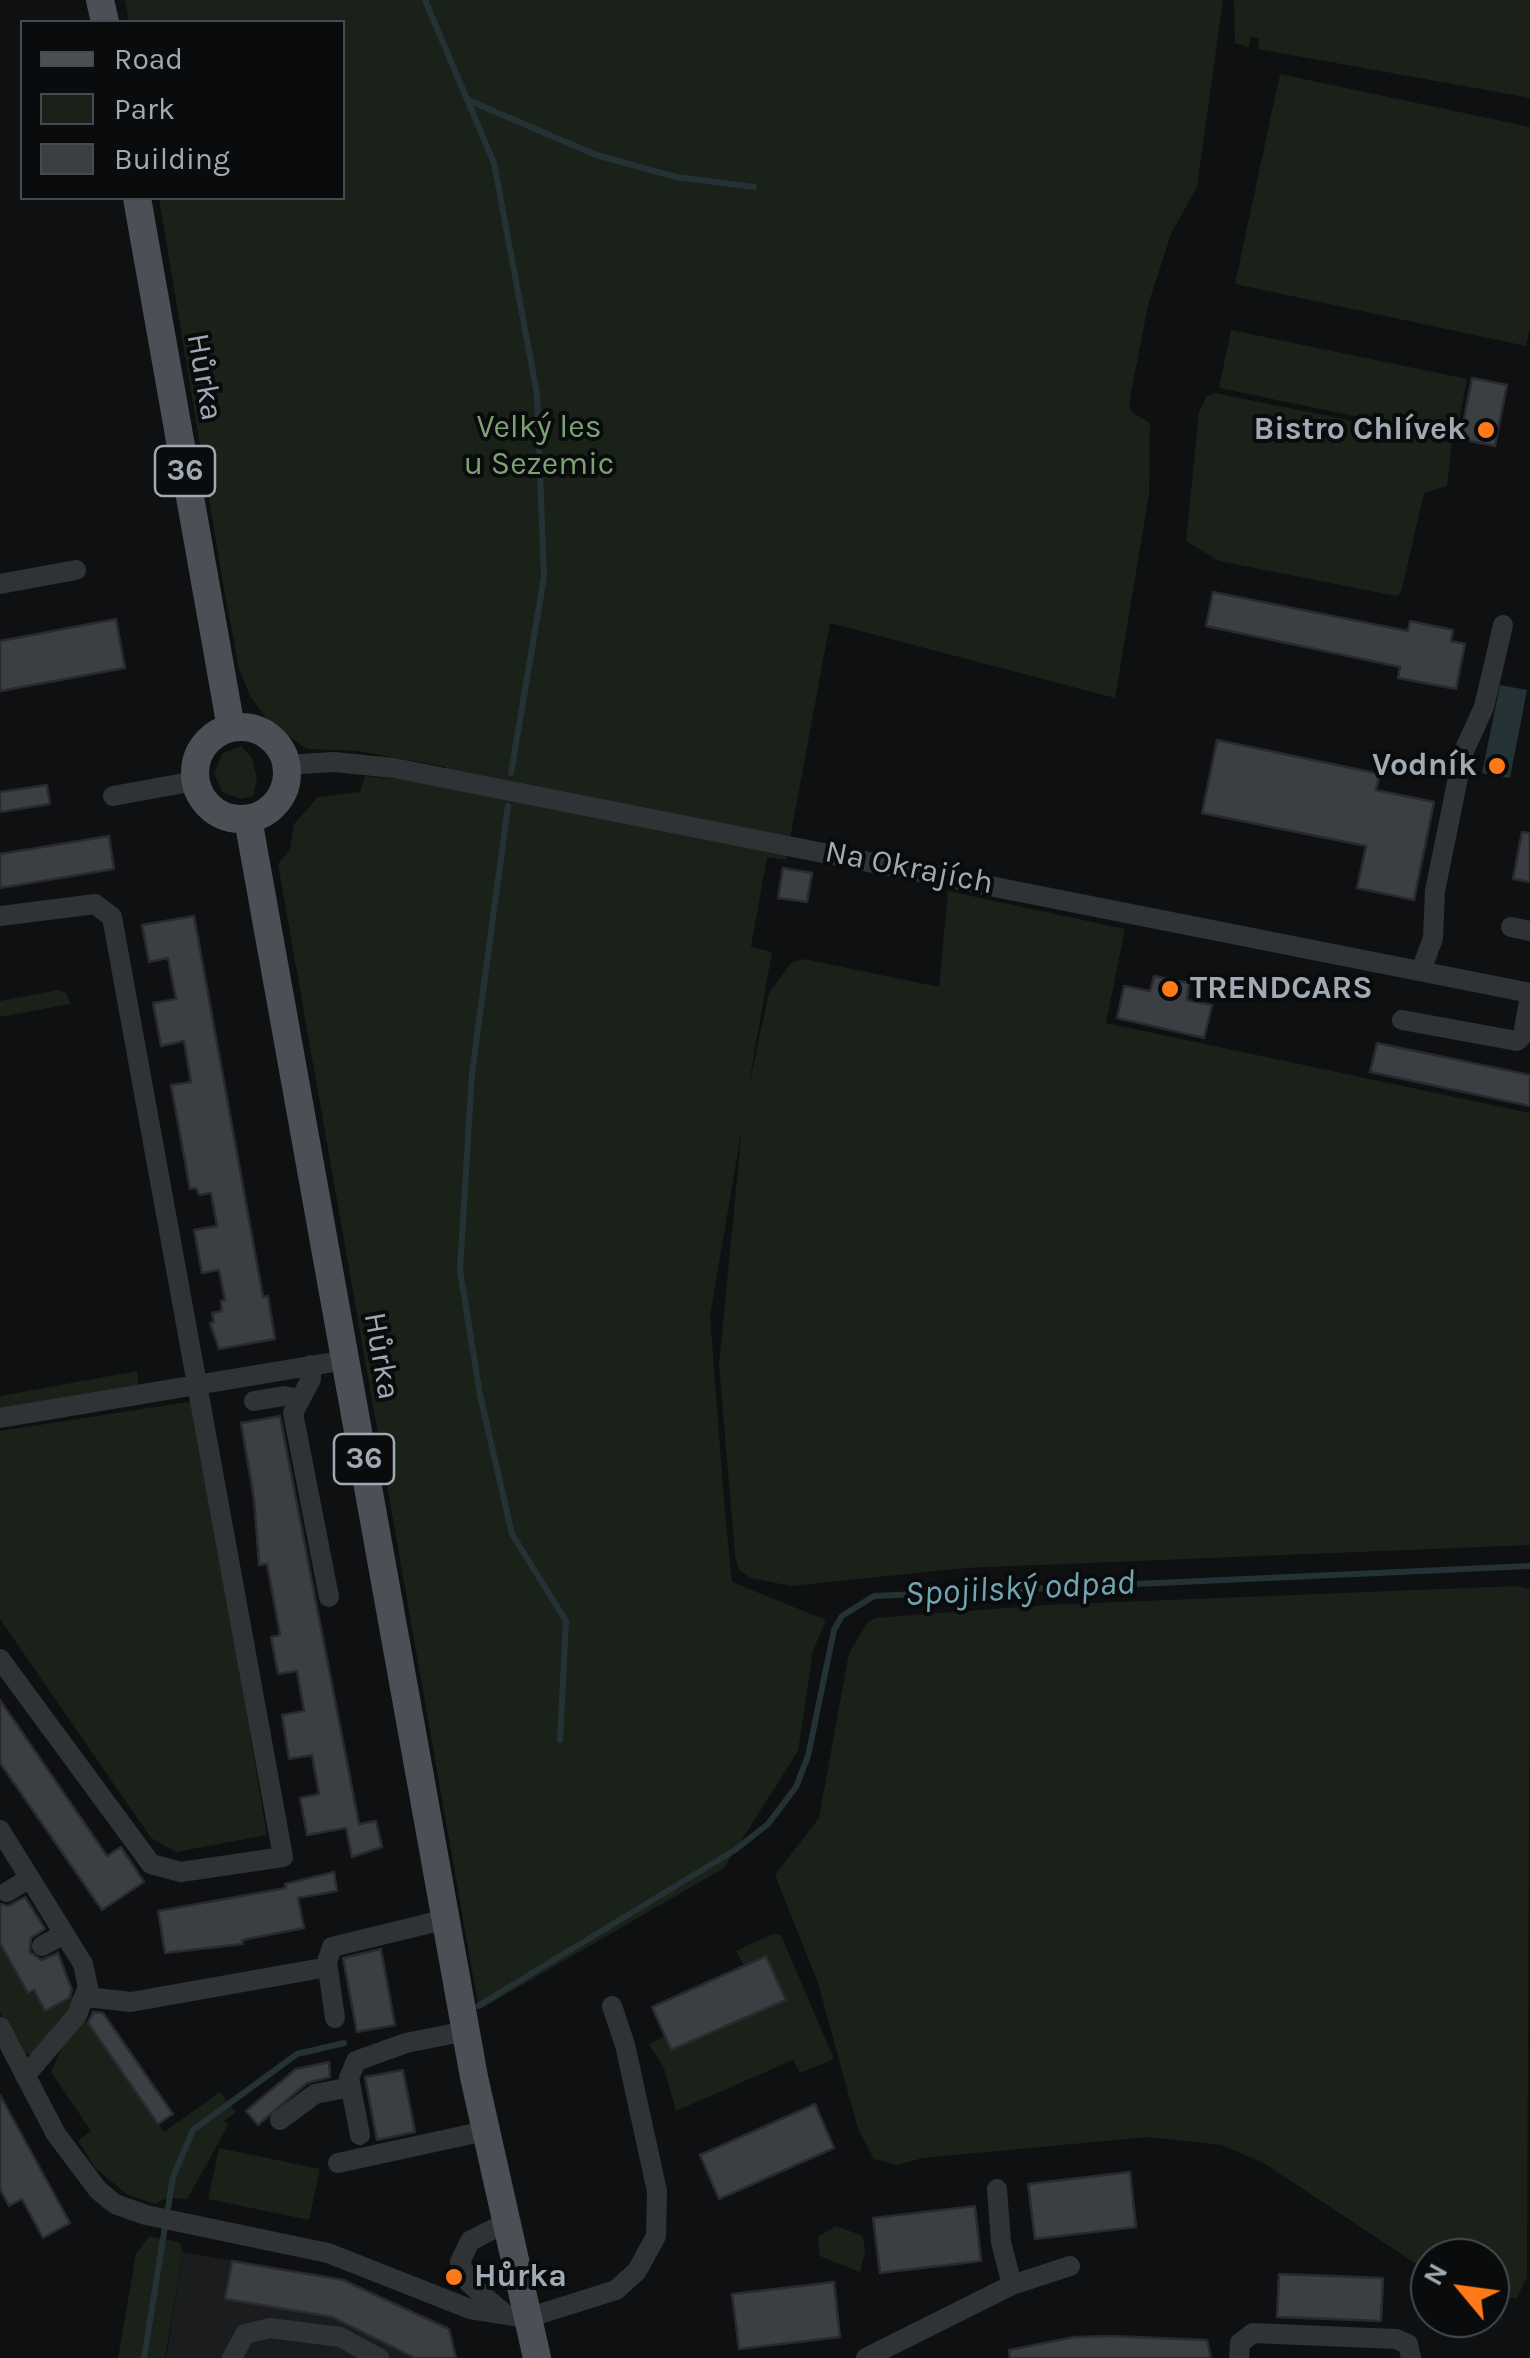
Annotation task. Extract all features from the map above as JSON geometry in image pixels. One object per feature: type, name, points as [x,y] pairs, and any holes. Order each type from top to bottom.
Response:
[{"type":"main road","name":"Hůrka","points":[[139,206],[231,728]]},
{"type":"main road","points":[[231,728],[265,733],[277,744],[286,765],[279,799],[268,810],[248,818],[226,817],[212,810],[195,781],[203,746],[231,728]]},
{"type":"main road","name":"Hůrka","points":[[248,818],[466,2031],[520,2318],[537,2358]]},
{"type":"street","points":[[0,584],[76,570]]},
{"type":"street","points":[[1420,971],[1433,938],[1435,891],[1463,754],[1484,707],[1503,626]]},
{"type":"street","name":"Na Okrajích","points":[[286,765],[334,762],[394,768],[1530,994]]},
{"type":"street","points":[[114,796],[195,781]]},
{"type":"street","points":[[0,916],[94,904],[112,917],[283,1857],[181,1872],[151,1864],[0,1659]]},
{"type":"street","points":[[1402,1020],[1525,1047],[1530,994]]},
{"type":"street","points":[[0,1418],[346,1360]]},
{"type":"street","points":[[311,1366],[311,1379],[293,1413],[329,1598]]},
{"type":"street","points":[[254,1401],[298,1399]]},
{"type":"street","points":[[0,1830],[87,1974],[87,1997],[66,2030],[25,2076]]},
{"type":"street","points":[[7,1892],[30,1878]]},
{"type":"street","points":[[335,2018],[328,1955],[338,1943],[446,1919]]},
{"type":"street","points":[[42,1946],[64,1934]]},
{"type":"street","points":[[87,1997],[124,2003],[328,1967]]},
{"type":"street","points":[[0,2027],[56,2134],[98,2190],[126,2209],[351,2259],[470,2309],[520,2318],[616,2290],[637,2271],[656,2236],[657,2191],[612,2006]]},
{"type":"street","points":[[360,2135],[350,2072],[356,2061],[406,2044],[466,2031]]},
{"type":"street","points":[[280,2120],[315,2094],[351,2086]]},
{"type":"street","points":[[338,2163],[486,2131]]},
{"type":"street","points":[[997,2189],[1001,2242],[1012,2286]]},
{"type":"street","points":[[505,2224],[470,2241],[460,2267],[473,2287],[520,2318]]},
{"type":"street","points":[[866,2358],[1012,2286],[1070,2266]]},
{"type":"street","points":[[232,2358],[245,2334],[270,2328],[340,2338],[379,2358]]},
{"type":"street","points":[[1239,2358],[1240,2343],[1253,2333],[1396,2339],[1408,2344],[1411,2358]]},
{"type":"shaded area","points":[[1500,685],[1527,690],[1510,778],[1482,773]]},
{"type":"shaded area","points":[[183,2252],[343,2280],[449,2329],[456,2358],[166,2358]]},
{"type":"green space","name":"Velký les u Sezemic","points":[[125,0],[1223,0],[1197,187],[1171,234],[1148,305],[1129,404],[1133,413],[1150,423],[1149,494],[1115,698],[830,623],[786,860],[767,857],[751,947],[772,952],[748,1089],[769,993],[791,963],[804,959],[939,987],[948,891],[1125,929],[1106,1023],[1530,1113],[1530,1545],[965,1568],[791,1586],[750,1578],[738,1569],[735,1555],[719,1365],[742,1128],[710,1316],[725,1512],[732,1582],[826,1620],[813,1651],[798,1751],[724,1868],[479,2010],[278,864],[290,849],[294,824],[318,797],[360,792],[365,776],[443,783],[446,767],[359,751],[307,749],[270,723],[250,696],[239,669],[224,589],[159,200],[345,200],[345,20],[129,20]]},
{"type":"green space","points":[[1234,0],[1530,0],[1530,98],[1258,49],[1259,38],[1251,37],[1249,47],[1235,43]]},
{"type":"green space","points":[[1280,74],[1530,127],[1530,327],[1526,346],[1235,284]]},
{"type":"green space","points":[[1231,330],[1467,379],[1456,437],[1219,388]]},
{"type":"green space","points":[[1215,393],[1452,441],[1447,486],[1424,493],[1401,593],[1396,596],[1219,561],[1186,541],[1199,412],[1206,397]]},
{"type":"green space","points":[[241,746],[252,758],[257,779],[253,796],[241,799],[222,792],[214,773],[222,754]]},
{"type":"green space","points":[[59,990],[67,994],[70,1004],[0,1017],[0,1001]]},
{"type":"green space","points":[[137,1371],[139,1388],[0,1413],[0,1396]]},
{"type":"green space","points":[[194,1401],[267,1835],[176,1852],[151,1838],[0,1619],[0,1431]]},
{"type":"green space","points":[[1516,1586],[1530,1589],[1527,2277],[1517,2298],[1510,2298],[1510,2238],[1410,2238],[1410,2260],[1265,2164],[1222,2145],[1148,2137],[923,2158],[897,2165],[874,2159],[858,2129],[818,1983],[775,1875],[819,1818],[849,1653],[867,1623],[875,1618],[1045,1605]]},
{"type":"green space","points":[[772,1934],[781,1935],[834,2059],[800,2073],[793,2060],[676,2111],[664,2068],[649,2044],[665,2036],[671,2050],[785,2000],[766,1957],[744,1966],[736,1951]]},
{"type":"green space","points":[[0,1943],[28,1993],[35,1993],[45,2010],[74,1995],[75,2005],[34,2056],[19,2051],[0,2012]]},
{"type":"green space","points":[[85,2020],[164,2132],[220,2092],[236,2112],[224,2121],[229,2124],[187,2199],[166,2198],[155,2204],[128,2195],[96,2169],[78,2141],[91,2131],[51,2072],[62,2047]]},
{"type":"green space","points":[[219,2148],[320,2169],[309,2220],[208,2199]]},
{"type":"green space","points":[[836,2226],[863,2236],[865,2252],[860,2272],[820,2256],[818,2237]]},
{"type":"green space","points":[[149,2236],[179,2242],[183,2252],[165,2358],[118,2358],[136,2254]]},
{"type":"building","points":[[1472,378],[1507,385],[1495,446],[1460,439]]},
{"type":"building","points":[[1213,592],[1408,631],[1410,621],[1453,630],[1451,641],[1465,644],[1456,689],[1398,678],[1400,667],[1206,626]]},
{"type":"building","points":[[116,619],[125,668],[0,691],[0,641]]},
{"type":"building","points":[[1217,740],[1380,774],[1376,790],[1434,802],[1414,900],[1357,888],[1366,846],[1202,813]]},
{"type":"building","points":[[47,785],[50,804],[0,812],[0,792]]},
{"type":"building","points":[[1522,832],[1530,833],[1530,882],[1513,879]]},
{"type":"building","points":[[109,836],[114,869],[0,888],[0,854]]},
{"type":"building","points":[[783,868],[812,873],[807,902],[778,898]]},
{"type":"building","points":[[194,916],[263,1297],[268,1296],[275,1339],[219,1349],[210,1323],[214,1322],[212,1313],[222,1311],[221,1301],[225,1300],[219,1270],[202,1273],[194,1230],[217,1226],[211,1193],[199,1195],[196,1188],[190,1189],[171,1085],[191,1082],[184,1041],[161,1046],[153,1003],[176,999],[168,958],[149,962],[142,925]]},
{"type":"building","points":[[1154,976],[1189,983],[1187,1000],[1212,1005],[1204,1038],[1117,1018],[1124,986],[1150,991]]},
{"type":"building","points":[[1377,1043],[1530,1075],[1530,1106],[1370,1072]]},
{"type":"building","points":[[280,1416],[359,1824],[376,1821],[382,1847],[352,1857],[346,1828],[307,1835],[300,1798],[319,1794],[312,1755],[289,1759],[282,1715],[304,1711],[297,1671],[278,1674],[271,1637],[280,1635],[267,1564],[259,1565],[254,1499],[241,1423]]},
{"type":"building","points":[[0,1700],[107,1856],[121,1847],[144,1882],[102,1910],[0,1763]]},
{"type":"building","points":[[334,1872],[337,1891],[298,1898],[304,1928],[242,1940],[243,1944],[165,1953],[158,1911],[286,1888],[285,1884]]},
{"type":"building","points":[[25,1897],[45,1929],[31,1938],[30,1952],[41,1960],[58,1953],[72,1990],[69,1998],[45,2011],[34,1990],[28,1993],[0,1943],[0,1904],[8,1906]]},
{"type":"building","points":[[381,1949],[395,2025],[357,2032],[343,1958]]},
{"type":"building","points":[[766,1956],[786,2000],[671,2050],[652,2007]]},
{"type":"building","points":[[93,2012],[103,2013],[173,2114],[158,2124],[88,2023]]},
{"type":"building","points":[[329,2062],[330,2077],[307,2083],[258,2125],[246,2111],[296,2069]]},
{"type":"building","points":[[403,2070],[415,2132],[377,2140],[365,2077]]},
{"type":"building","points":[[0,2095],[70,2223],[43,2238],[22,2199],[9,2206],[0,2189]]},
{"type":"building","points":[[815,2104],[834,2148],[719,2199],[700,2155]]},
{"type":"building","points":[[1130,2172],[1136,2227],[1035,2239],[1028,2184]]},
{"type":"building","points":[[975,2206],[981,2261],[880,2273],[873,2218]]},
{"type":"building","points":[[232,2261],[343,2280],[449,2329],[456,2358],[415,2358],[332,2317],[225,2299]]},
{"type":"building","points":[[1279,2274],[1383,2278],[1381,2321],[1277,2317]]},
{"type":"building","points":[[834,2282],[840,2337],[739,2349],[732,2294]]},
{"type":"building","points":[[1074,2337],[1207,2340],[1211,2358],[1010,2358],[1009,2350]]},
{"type":"waterway","points":[[425,0],[494,163],[537,394],[544,577],[511,773]]},
{"type":"waterway","points":[[468,100],[596,155],[676,177],[754,187]]},
{"type":"waterway","points":[[508,806],[472,1073],[460,1270],[480,1395],[512,1534],[566,1621],[560,1740]]},
{"type":"waterway","name":"Spojilský odpad","points":[[478,2006],[735,1850],[768,1824],[796,1787],[808,1756],[834,1630],[842,1616],[874,1596],[1530,1566]]},
{"type":"waterway","name":"Spojilský odpad","points":[[144,2358],[173,2177],[193,2130],[297,2054],[344,2043]]},
{"type":"place","name":"Bistro Chlívek","points":[[1486,430]]},
{"type":"place","name":"Vodník","points":[[1497,766]]},
{"type":"place","name":"TRENDCARS","points":[[1170,989]]},
{"type":"place","name":"Hůrka","points":[[454,2277]]}]
